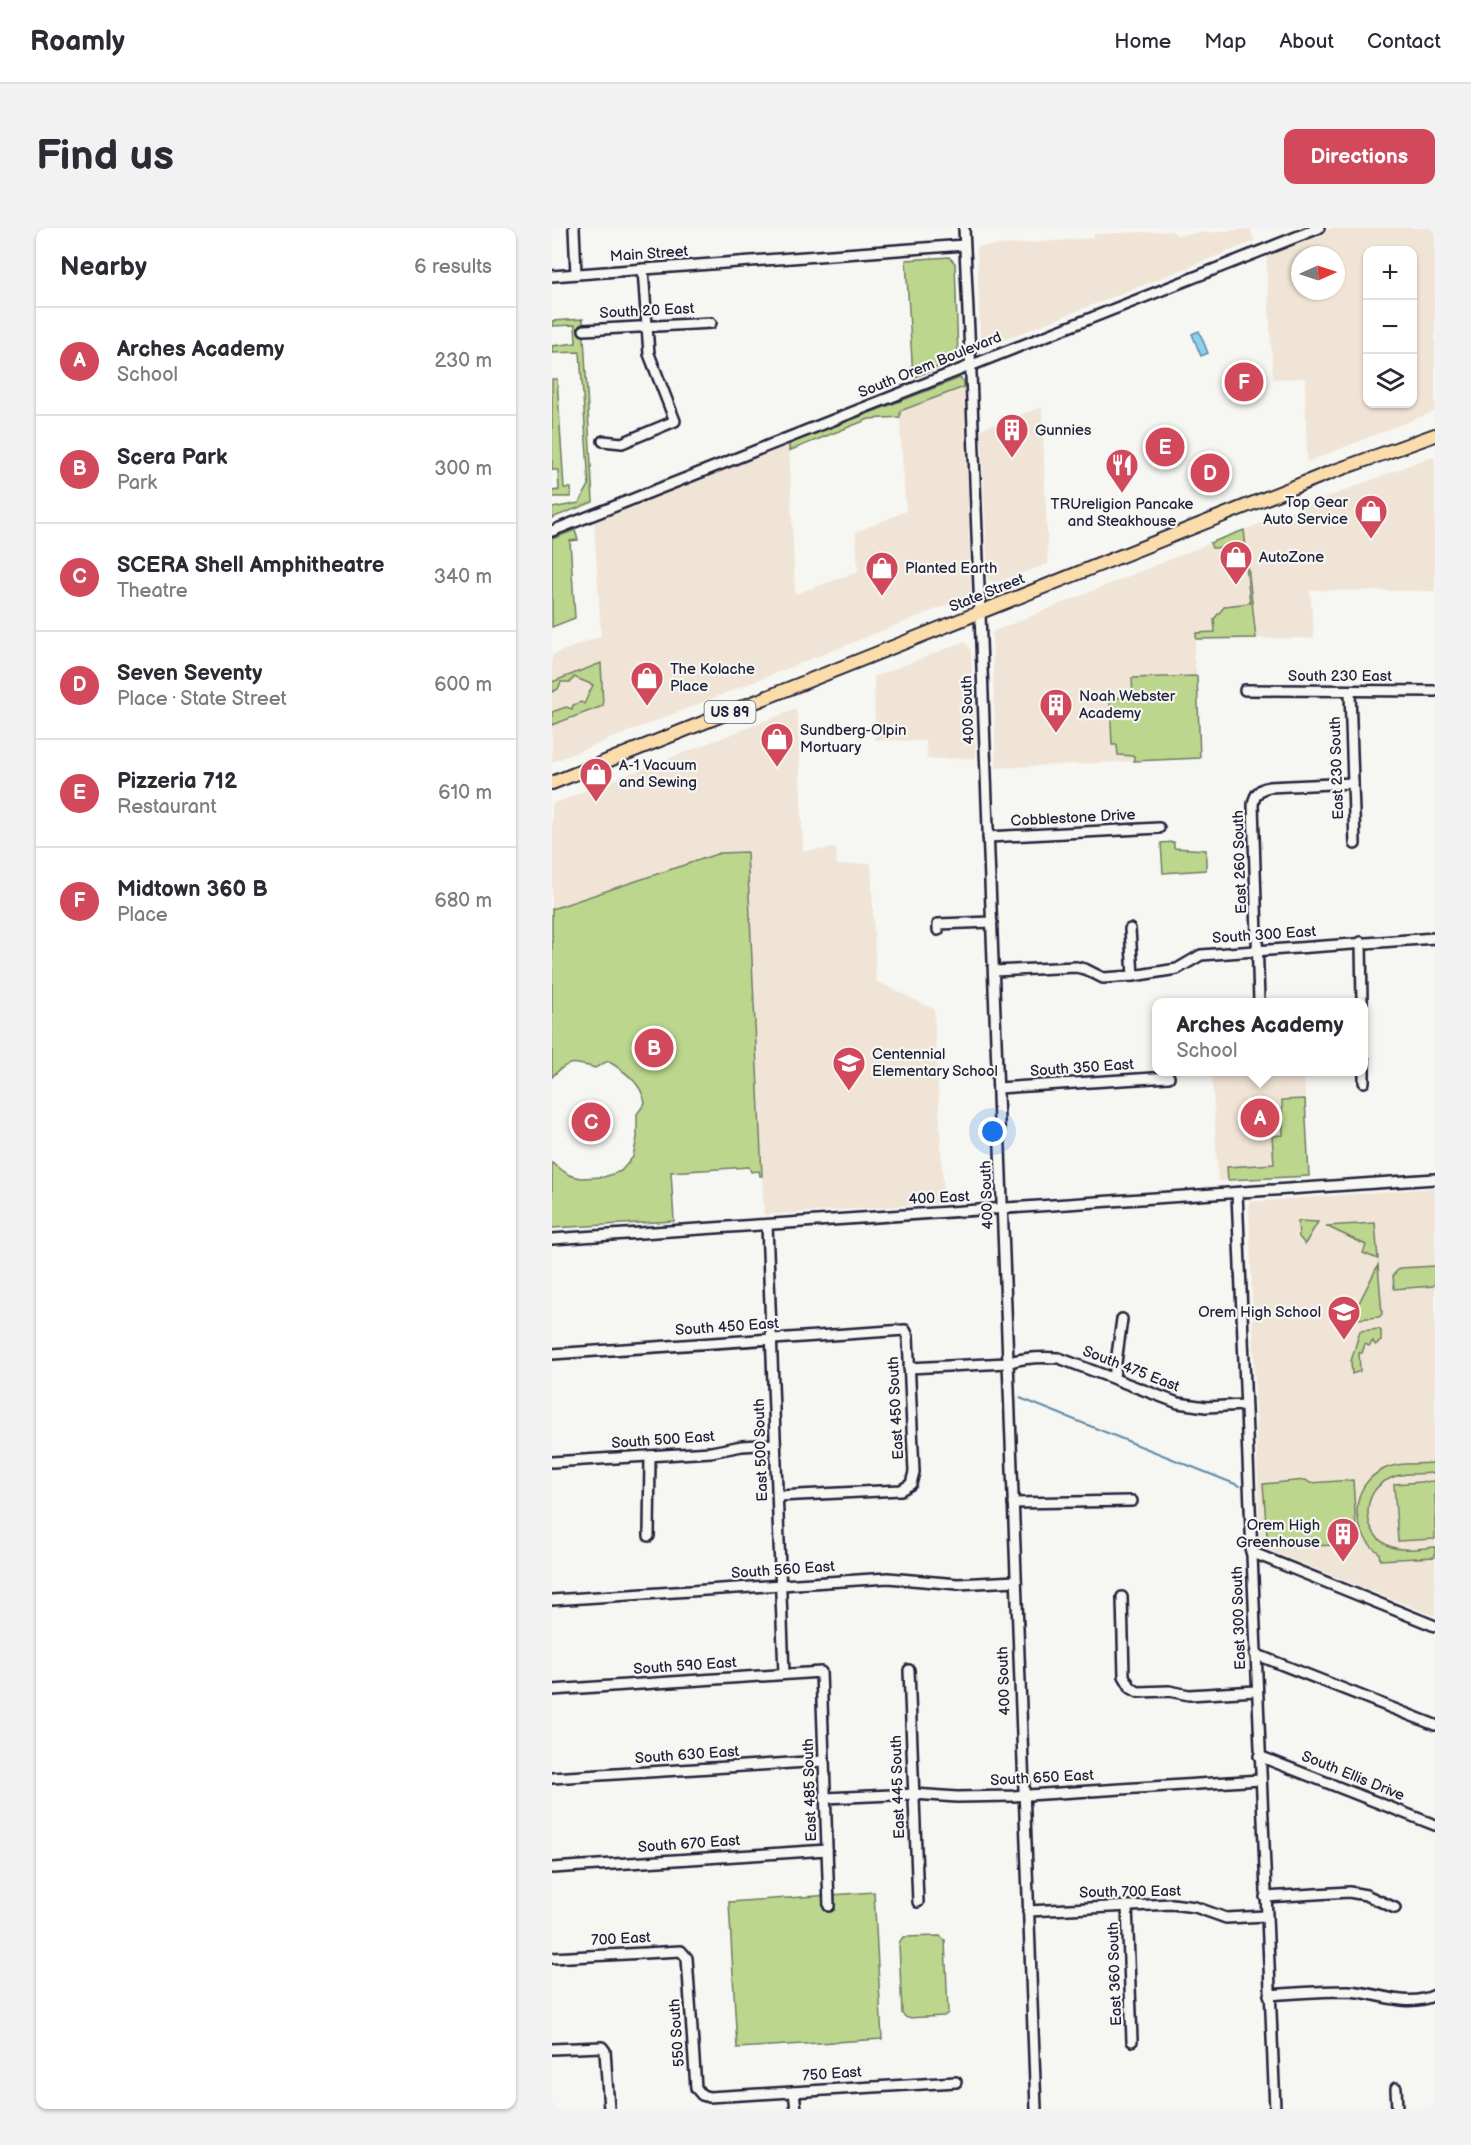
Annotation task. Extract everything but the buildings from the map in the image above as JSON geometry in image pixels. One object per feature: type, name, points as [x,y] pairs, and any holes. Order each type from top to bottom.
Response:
[{"type":"main road","name":"State Street","points":[[552,783],[1329,473],[1435,435]]},
{"type":"street","points":[[574,228],[576,274]]},
{"type":"street","name":"400 South","points":[[964,228],[1036,2109]]},
{"type":"street","name":"South Orem Boulevard","points":[[552,531],[1319,228]]},
{"type":"street","name":"Main Street","points":[[552,276],[964,245]]},
{"type":"street","points":[[603,441],[622,443],[675,422],[649,354],[643,269]]},
{"type":"street","name":"South 20 East","points":[[584,330],[711,323]]},
{"type":"street","name":"South 230 East","points":[[1245,690],[1435,691]]},
{"type":"street","name":"East 230 South","points":[[1350,692],[1355,844]]},
{"type":"street","name":"East 260 South","points":[[1259,998],[1253,804],[1257,794],[1262,789],[1269,788],[1353,783]]},
{"type":"street","name":"Cobblestone Drive","points":[[988,837],[1159,828]]},
{"type":"street","points":[[938,930],[938,924],[992,922]]},
{"type":"street","points":[[1130,929],[1133,976]]},
{"type":"street","name":"South 300 East","points":[[994,971],[1076,967],[1103,978],[1133,976],[1177,969],[1201,955],[1435,938]]},
{"type":"street","points":[[1361,942],[1362,998]]},
{"type":"street","points":[[1364,1076],[1364,1082]]},
{"type":"street","name":"South 350 East","points":[[998,1088],[1169,1077]]},
{"type":"street","name":"400 East","points":[[552,1239],[1435,1179]]},
{"type":"street","name":"East 300 South","points":[[1237,1193],[1266,1916]]},
{"type":"street","name":"East 500 South","points":[[767,1225],[784,1674]]},
{"type":"street","points":[[1114,1377],[1122,1319]]},
{"type":"street","name":"South 450 East","points":[[552,1354],[905,1330]]},
{"type":"street","name":"East 450 South","points":[[778,1496],[900,1490],[912,1484],[914,1472],[908,1336],[905,1330]]},
{"type":"street","name":"South 475 East","points":[[909,1368],[1059,1358],[1178,1403],[1206,1407],[1245,1405]]},
{"type":"street","name":"South 500 East","points":[[552,1462],[711,1452],[742,1446],[776,1444]]},
{"type":"street","points":[[650,1456],[650,1536]]},
{"type":"street","points":[[1013,1503],[1132,1501]]},
{"type":"street","points":[[1251,1552],[1435,1626]]},
{"type":"street","name":"South 560 East","points":[[552,1600],[888,1578],[958,1584],[1016,1581]]},
{"type":"street","points":[[1122,1598],[1124,1676],[1131,1688],[1142,1692],[1169,1691],[1189,1695],[1256,1691]]},
{"type":"street","points":[[1255,1654],[1435,1725]]},
{"type":"street","name":"East 445 South","points":[[909,1670],[918,1902]]},
{"type":"street","name":"South 590 East","points":[[552,1690],[821,1672]]},
{"type":"street","name":"East 485 South","points":[[821,1672],[830,1906]]},
{"type":"street","name":"South Ellis Drive","points":[[1259,1756],[1435,1825]]},
{"type":"street","name":"South 630 East","points":[[552,1779],[823,1761]]},
{"type":"street","name":"South 650 East","points":[[825,1798],[914,1794],[957,1797],[1024,1795],[1260,1780]]},
{"type":"street","name":"South 670 East","points":[[552,1868],[827,1850]]},
{"type":"street","points":[[1265,1898],[1349,1892],[1366,1895],[1395,1908]]},
{"type":"street","name":"South 700 East","points":[[1028,1911],[1183,1905],[1226,1918],[1266,1916]]},
{"type":"street","name":"East 360 South","points":[[1127,1906],[1132,2041]]},
{"type":"street","points":[[1266,1916],[1275,2109]]},
{"type":"street","name":"700 East","points":[[552,1958],[681,1951],[687,1958]]},
{"type":"street","name":"550 South","points":[[687,1958],[696,2088],[702,2095],[709,2097]]},
{"type":"street","points":[[1269,1995],[1350,1991],[1407,2001],[1418,2001],[1435,1995]]},
{"type":"street","points":[[552,2049],[598,2045],[603,2047],[609,2109]]},
{"type":"street","name":"750 East","points":[[709,2097],[956,2082]]},
{"type":"street","points":[[1396,2088],[1397,2109]]},
{"type":"street","points":[[794,2091],[796,2109]]},
{"type":"shaded area","points":[[1332,228],[1435,228],[1435,411],[1307,462],[1305,378],[1273,379],[1266,254]]},
{"type":"shaded area","points":[[1250,229],[1255,241],[1001,341],[990,344],[983,341],[980,335],[977,247],[1092,238],[1094,234],[1172,231],[1176,235]]},
{"type":"shaded area","points":[[964,387],[971,592],[967,597],[552,762],[552,655],[601,636],[594,521],[789,444],[795,594],[858,572],[856,532],[906,511],[899,411]]},
{"type":"shaded area","points":[[1042,407],[1048,564],[997,582],[990,581],[988,578],[981,429]]},
{"type":"shaded area","points":[[1430,457],[1435,458],[1435,591],[1310,590],[1314,638],[1196,639],[1193,656],[1197,676],[1200,758],[996,768],[992,632]]},
{"type":"shaded area","points":[[963,642],[971,650],[976,758],[927,759],[926,741],[875,740],[874,677]]},
{"type":"shaded area","name":"Centennial Elementary School","points":[[796,709],[803,851],[836,848],[837,865],[871,863],[876,981],[934,1009],[944,1203],[764,1215],[747,852],[720,853],[552,909],[552,804]]},
{"type":"shaded area","points":[[1212,1076],[1304,1076],[1309,1176],[1218,1181]]},
{"type":"shaded area","name":"Orem High School","points":[[1435,1188],[1435,1616],[1260,1547],[1249,1202]]},
{"type":"green space","points":[[949,257],[955,263],[958,357],[913,378],[906,260]]},
{"type":"green space","points":[[583,319],[593,502],[552,518],[552,508],[579,503],[589,485],[580,352],[552,353],[552,346],[576,343],[575,325],[552,326],[552,321]]},
{"type":"green space","points":[[960,378],[964,381],[964,387],[900,411],[900,417],[869,419],[789,451],[789,444]]},
{"type":"green space","points":[[552,379],[557,379],[564,488],[571,488],[571,497],[552,497],[552,491],[559,490],[558,470],[552,470]]},
{"type":"green space","points":[[575,530],[578,540],[570,541],[575,618],[552,627],[552,539]]},
{"type":"green space","points":[[1244,530],[1256,638],[1196,639],[1196,633],[1215,632],[1214,619],[1225,606],[1250,603],[1244,547],[1212,548],[1210,543]]},
{"type":"green space","points":[[601,663],[603,706],[552,725],[552,712],[566,707],[572,709],[573,705],[581,702],[584,704],[593,685],[574,677],[571,682],[561,682],[558,689],[552,692],[552,682]]},
{"type":"green space","points":[[1197,676],[1200,758],[1134,761],[1134,756],[1118,755],[1117,745],[1112,745],[1110,698],[1133,697],[1132,678]]},
{"type":"green space","points":[[1174,842],[1174,848],[1206,850],[1206,870],[1163,873],[1161,843]]},
{"type":"green space","points":[[747,852],[762,1176],[759,1171],[751,1172],[749,1167],[671,1172],[674,1221],[552,1228],[552,1163],[569,1175],[581,1178],[604,1177],[621,1171],[633,1157],[637,1138],[637,1114],[645,1103],[636,1084],[626,1073],[608,1061],[595,1068],[576,1063],[567,1065],[552,1077],[552,909],[720,853]]},
{"type":"green space","points":[[1305,1099],[1309,1176],[1228,1180],[1227,1167],[1274,1164],[1272,1136],[1283,1135],[1282,1100]]},
{"type":"green space","points":[[1298,1221],[1318,1222],[1305,1244],[1299,1237]]},
{"type":"green space","points":[[1375,1223],[1378,1259],[1363,1253],[1366,1245],[1326,1226]]},
{"type":"green space","points":[[1378,1265],[1382,1314],[1379,1317],[1358,1319],[1358,1305]]},
{"type":"green space","points":[[1435,1266],[1433,1286],[1394,1289],[1393,1275],[1400,1268]]},
{"type":"green space","points":[[1379,1329],[1381,1341],[1375,1345],[1373,1341],[1369,1346],[1365,1344],[1362,1353],[1359,1353],[1360,1371],[1352,1374],[1351,1361],[1360,1331]]},
{"type":"green space","points":[[1435,1463],[1435,1473],[1400,1475],[1380,1485],[1369,1502],[1368,1512],[1373,1532],[1380,1540],[1400,1549],[1435,1547],[1435,1557],[1380,1560],[1379,1553],[1369,1544],[1358,1521],[1359,1497],[1364,1486],[1372,1477],[1390,1467],[1403,1464]]},
{"type":"green space","points":[[1306,1480],[1310,1483],[1353,1480],[1357,1544],[1268,1548],[1263,1484]]},
{"type":"green space","points":[[1435,1481],[1435,1539],[1398,1541],[1394,1484]]},
{"type":"green space","points":[[874,1892],[882,2039],[737,2048],[729,1902]]},
{"type":"green space","points":[[940,1936],[945,1940],[948,2013],[944,2016],[907,2018],[902,2014],[899,1943],[903,1937]]},
{"type":"water","points":[[1199,331],[1208,353],[1201,356],[1192,334]]},
{"type":"waterway","points":[[1020,1398],[1240,1486]]},
{"type":"place","name":"Midtown 360 B","points":[[1244,382]]},
{"type":"place","name":"Pizzeria 712","points":[[1165,447]]},
{"type":"place","name":"Gunnies","points":[[1012,459]]},
{"type":"place","name":"Seven Seventy","points":[[1210,473]]},
{"type":"place","name":"TRUreligion Pancake and Steakhouse","points":[[1122,494]]},
{"type":"place","name":"Top Gear Auto Service","points":[[1371,540]]},
{"type":"place","name":"AutoZone","points":[[1236,586]]},
{"type":"place","name":"Planted Earth","points":[[882,597]]},
{"type":"place","name":"The Kolache Place","points":[[647,707]]},
{"type":"place","name":"Noah Webster Academy","points":[[1056,734]]},
{"type":"place","name":"Sundberg-Olpin Mortuary","points":[[777,768]]},
{"type":"place","name":"A-1 Vacuum and Sewing","points":[[596,803]]},
{"type":"place","name":"Scera Park","points":[[654,1048]]},
{"type":"place","name":"Centennial Elementary School","points":[[849,1092]]},
{"type":"place","name":"Arches Academy","points":[[1260,1118]]},
{"type":"place","name":"SCERA Shell Amphitheatre","points":[[591,1122]]},
{"type":"place","name":"Orem High School","points":[[1344,1341]]},
{"type":"place","name":"Orem High Greenhouse","points":[[1343,1563]]}]
